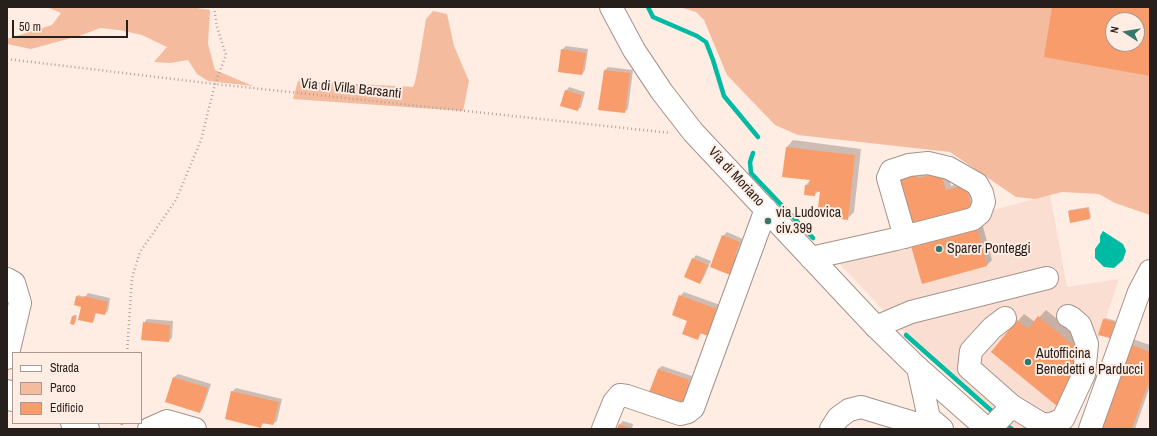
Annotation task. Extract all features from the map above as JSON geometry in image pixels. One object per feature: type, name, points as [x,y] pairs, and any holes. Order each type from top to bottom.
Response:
[{"type":"main road","name":"Via di Moriano","points":[[611,7],[634,50],[648,72],[693,132],[876,327],[918,368],[987,429]]},
{"type":"main road","points":[[603,429],[614,402],[620,396],[627,396],[680,414],[688,412],[693,408],[766,210]]},
{"type":"main road","points":[[811,258],[905,237]]},
{"type":"main road","points":[[1090,429],[1139,292],[1150,271]]},
{"type":"main road","points":[[876,327],[911,312],[1047,278]]},
{"type":"main road","points":[[7,279],[14,283],[20,303],[7,358]]},
{"type":"main road","points":[[1005,318],[992,328],[971,351],[969,368],[1012,406],[1040,423],[1049,425],[1064,419],[1084,374],[1088,344],[1080,325],[1068,316]]},
{"type":"main road","points":[[918,368],[929,418],[942,429]]},
{"type":"main road","points":[[990,429],[1012,406]]},
{"type":"main road","points":[[831,429],[838,418],[848,410],[861,407],[934,429]]},
{"type":"main road","points":[[150,429],[167,421],[196,429]]},
{"type":"main road","points":[[75,424],[88,429]]},
{"type":"path","points":[[127,352],[132,278],[140,252],[176,200],[201,140],[215,84],[226,56],[217,27],[214,7]]},
{"type":"path","name":"Via di Villa Barsanti","points":[[7,59],[215,84],[683,134],[693,132]]},
{"type":"shaded area","points":[[1050,195],[1067,287],[1119,279],[1069,429],[1017,429],[904,332],[838,262],[850,248]]},
{"type":"green space","points":[[47,7],[190,7],[210,10],[208,44],[215,70],[253,86],[208,81],[197,74],[188,60],[170,63],[154,62],[167,47],[142,35],[119,30],[100,28],[82,35],[31,49],[7,44],[7,39],[52,25],[61,13]]},
{"type":"green space","points":[[680,7],[1150,7],[1150,215],[1115,203],[1099,194],[1062,192],[1035,199],[1016,197],[950,152],[798,135],[775,125],[727,75],[704,20],[696,12]]},
{"type":"green space","points":[[433,11],[447,14],[454,46],[469,81],[463,111],[293,99],[298,81],[413,87],[426,19]]},
{"type":"water","points":[[1103,231],[1123,244],[1126,251],[1123,260],[1114,268],[1104,267],[1095,258],[1095,249],[1100,242],[1100,236]]},
{"type":"building","points":[[1052,7],[1150,7],[1150,76],[1044,57]]},
{"type":"building","points":[[561,49],[586,53],[582,75],[558,72]]},
{"type":"building","points":[[604,70],[630,73],[625,113],[598,110]]},
{"type":"building","points":[[565,90],[582,95],[578,111],[560,106]]},
{"type":"building","points":[[786,147],[855,155],[848,220],[817,216],[820,192],[815,191],[815,196],[804,195],[805,185],[809,185],[810,180],[782,177]]},
{"type":"building","points":[[916,171],[918,178],[941,173],[946,190],[966,185],[972,209],[910,225],[898,176]]},
{"type":"building","points":[[1088,208],[1090,219],[1070,223],[1068,211]]},
{"type":"building","points":[[977,228],[987,266],[922,284],[911,246]]},
{"type":"building","points":[[722,235],[740,242],[735,255],[745,259],[738,278],[710,267]]},
{"type":"building","points":[[692,258],[708,265],[700,284],[684,277]]},
{"type":"building","points":[[679,295],[720,310],[711,337],[700,333],[698,340],[682,334],[687,321],[672,315]]},
{"type":"building","points":[[76,296],[83,298],[84,296],[108,302],[105,315],[95,313],[93,323],[78,320],[81,307],[74,305]]},
{"type":"building","points":[[72,316],[76,317],[74,325],[70,324]]},
{"type":"building","points":[[1038,316],[1082,352],[1072,365],[1083,374],[1057,406],[991,352],[1017,320],[1028,329]]},
{"type":"building","points":[[1103,319],[1115,322],[1110,338],[1098,335]]},
{"type":"building","points":[[143,322],[170,325],[169,342],[141,340]]},
{"type":"building","points":[[1127,343],[1150,352],[1150,378],[1132,429],[1097,429]]},
{"type":"building","points":[[658,369],[689,380],[688,383],[696,385],[689,404],[681,401],[679,406],[648,395]]},
{"type":"building","points":[[173,377],[208,388],[200,413],[165,402]]},
{"type":"building","points":[[231,391],[279,402],[273,425],[262,423],[261,428],[225,419]]},
{"type":"building","points":[[619,424],[630,428],[630,429],[617,429]]},
{"type":"waterway","points":[[648,7],[653,17],[697,36],[706,42],[724,96],[758,137]]},
{"type":"waterway","points":[[753,153],[750,162],[751,173],[813,238]]},
{"type":"waterway","points":[[906,335],[994,413]]},
{"type":"waterway","points":[[1007,426],[1012,429]]},
{"type":"place","name":"via Ludovica civ.399","points":[[768,221]]},
{"type":"place","name":"Sparer Ponteggi","points":[[939,249]]},
{"type":"place","name":"Autofficina Benedetti e Parducci","points":[[1028,362]]}]
